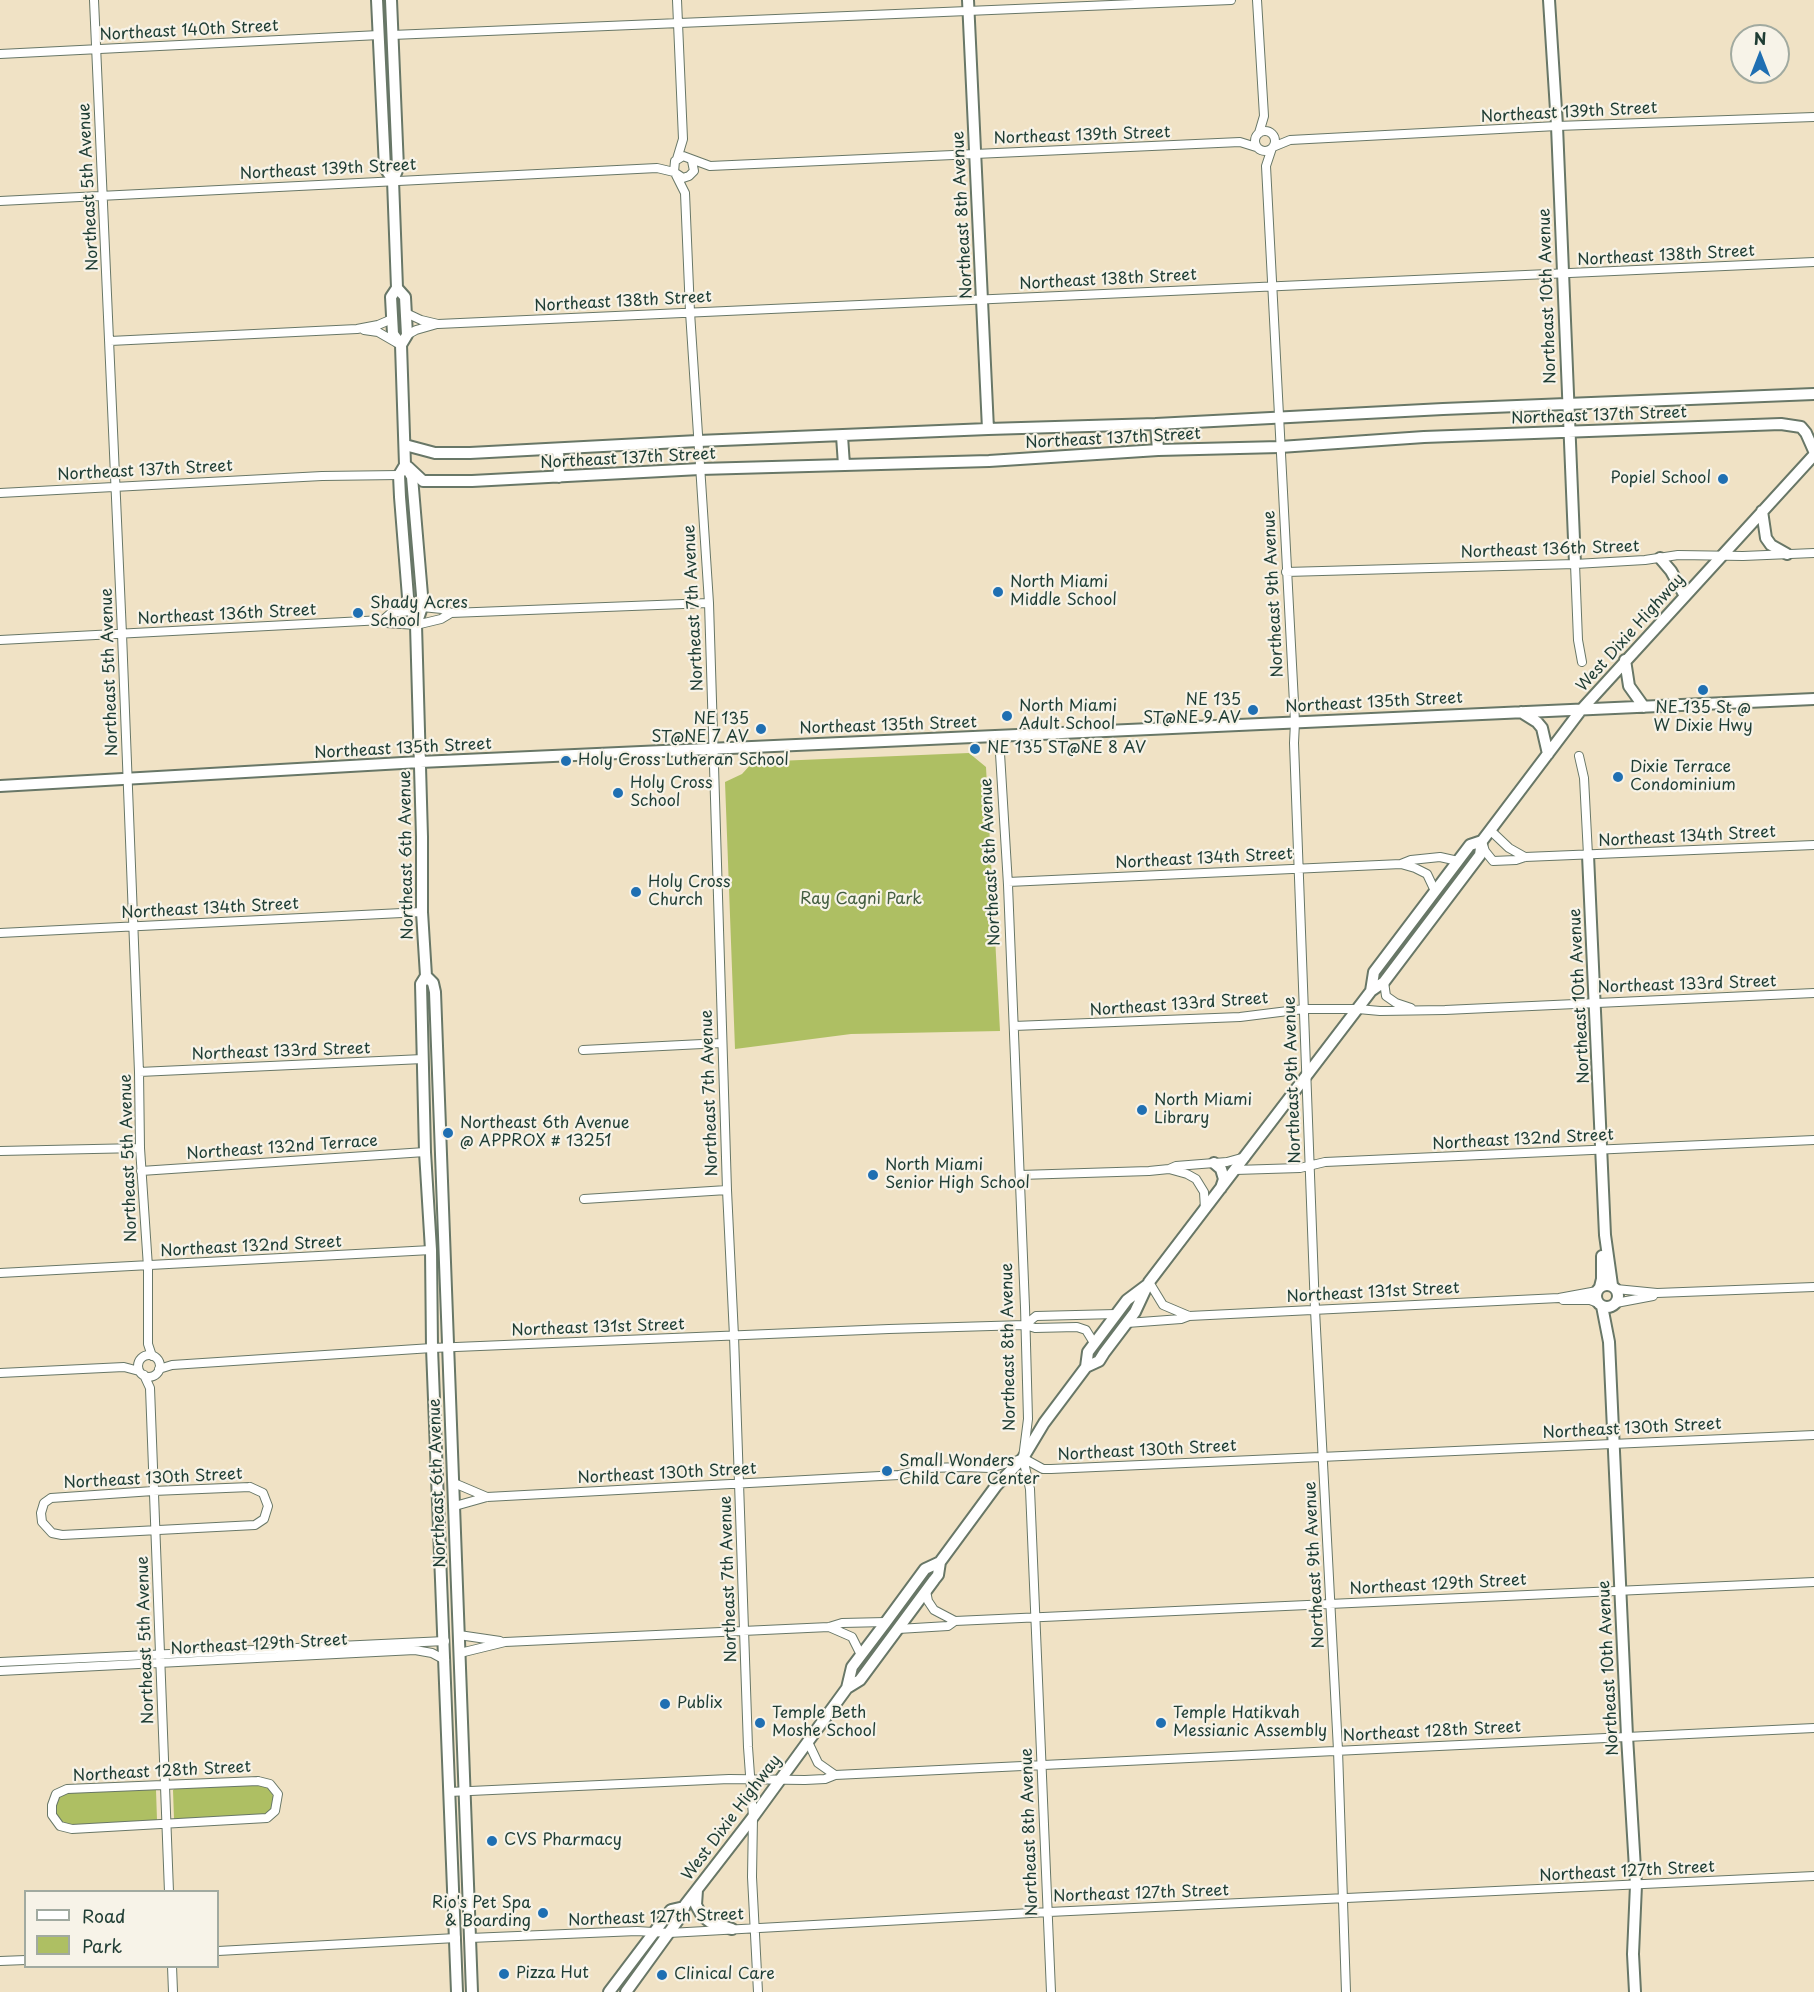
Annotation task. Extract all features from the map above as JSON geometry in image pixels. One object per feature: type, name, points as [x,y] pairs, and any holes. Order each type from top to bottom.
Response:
[{"type":"main road","name":"Northeast 6th Avenue","points":[[377,0],[385,168],[393,180]]},
{"type":"main road","points":[[385,0],[392,22]]},
{"type":"main road","name":"Northeast 6th Avenue","points":[[391,0],[398,168],[393,180],[397,288],[392,297],[392,319],[393,334],[404,340]]},
{"type":"main road","name":"Northeast 10th Avenue","points":[[1549,0],[1557,126],[1575,564]]},
{"type":"main road","name":"Northeast 8th Avenue","points":[[968,5],[988,429]]},
{"type":"main road","name":"Northeast 6th Avenue","points":[[397,288],[405,297],[406,312],[404,340],[405,465],[412,477],[422,607],[416,625]]},
{"type":"main road","name":"Northeast 137th Street","points":[[405,445],[435,453],[1278,419],[1814,394]]},
{"type":"main road","points":[[1156,424],[1158,450]]},
{"type":"main road","name":"Northeast 137th Street","points":[[405,465],[423,481],[472,482],[700,470],[989,461],[1158,450],[1280,447],[1424,437],[1793,424],[1804,429],[1814,453]]},
{"type":"main road","points":[[842,436],[844,465]]},
{"type":"main road","points":[[558,448],[560,477]]},
{"type":"main road","name":"West Dixie Highway","points":[[847,1688],[861,1680],[938,1575],[940,1562],[996,1486],[1023,1458],[1044,1422],[1086,1367],[1099,1361],[1135,1312],[1149,1282],[1371,991],[1384,982],[1480,855],[1482,841],[1581,710],[1814,453]]},
{"type":"main road","points":[[399,475],[405,465]]},
{"type":"main road","name":"Northeast 6th Avenue","points":[[399,475],[407,587],[416,625],[422,912],[426,976],[421,984],[425,1152],[431,1250],[432,1348],[440,1562],[444,1607],[457,1992]]},
{"type":"main road","points":[[1762,511],[1766,538],[1771,545],[1787,554]]},
{"type":"main road","points":[[1660,558],[1671,571],[1685,596]]},
{"type":"main road","points":[[1625,660],[1629,686],[1644,707]]},
{"type":"main road","name":"Northeast 135th Street","points":[[0,786],[420,762],[1814,699]]},
{"type":"main road","points":[[1521,712],[1542,728],[1548,754]]},
{"type":"main road","name":"West Dixie Highway","points":[[1371,991],[1374,972],[1470,845],[1482,841]]},
{"type":"main road","name":"Northeast 10th Avenue","points":[[1588,855],[1605,1235],[1614,1287]]},
{"type":"main road","name":"Northeast 6th Avenue","points":[[426,976],[434,984],[472,1992]]},
{"type":"main road","points":[[423,1059],[429,1065],[438,1084]]},
{"type":"main road","points":[[1214,1163],[1221,1169],[1224,1179],[1221,1188]]},
{"type":"main road","name":"Northeast 10th Avenue","points":[[1598,1289],[1602,1280],[1605,1235]]},
{"type":"main road","name":"West Dixie Highway","points":[[1086,1367],[1088,1352],[1094,1343],[1126,1300],[1149,1282]]},
{"type":"main road","points":[[1607,1284],[1614,1287],[1619,1295],[1608,1304],[1596,1298],[1598,1289],[1607,1284]]},
{"type":"main road","name":"Northeast 10th Avenue","points":[[1608,1304],[1627,1736],[1636,1885],[1633,1954],[1635,1992]]},
{"type":"main road","name":"West Dixie Highway","points":[[626,1992],[681,1916],[684,1907],[847,1688],[852,1667],[925,1569],[940,1562]]},
{"type":"main road","points":[[444,1607],[452,1639],[460,1653]]},
{"type":"main road","points":[[445,1641],[461,1680]]},
{"type":"main road","points":[[697,1890],[696,1905],[702,1916],[710,1922],[732,1929]]},
{"type":"main road","name":"West Dixie Highway","points":[[609,1992],[671,1910],[684,1907]]},
{"type":"main road","points":[[455,1910],[470,1938]]},
{"type":"street","name":"Northeast 5th Avenue","points":[[94,0],[128,780],[140,1148],[148,1267],[148,1358],[142,1373],[150,1388]]},
{"type":"street","points":[[677,0],[682,139],[675,173],[683,178],[693,172],[691,160],[682,139]]},
{"type":"street","points":[[392,35],[678,23],[968,5],[1231,0]]},
{"type":"street","points":[[1257,0],[1264,116],[1275,143],[1273,148],[1263,151],[1257,148],[1254,142],[1264,116]]},
{"type":"street","name":"Northeast 140th Street","points":[[0,54],[379,35]]},
{"type":"street","name":"Northeast 139th Street","points":[[1272,135],[1290,140],[1557,126],[1814,117]]},
{"type":"street","points":[[1258,134],[1265,131],[1272,135]]},
{"type":"street","name":"Northeast 139th Street","points":[[693,172],[710,166],[1240,142],[1258,134]]},
{"type":"street","name":"Northeast 139th Street","points":[[1273,148],[1290,140]]},
{"type":"street","name":"Northeast 139th Street","points":[[1240,142],[1257,148]]},
{"type":"street","name":"Northeast 9th Avenue","points":[[1257,148],[1266,166],[1295,722],[1310,1166],[1338,1750],[1346,1992]]},
{"type":"street","name":"Northeast 9th Avenue","points":[[1266,166],[1273,148]]},
{"type":"street","points":[[676,160],[683,156],[691,160]]},
{"type":"street","name":"Northeast 139th Street","points":[[657,168],[676,160]]},
{"type":"street","name":"Northeast 139th Street","points":[[691,160],[710,166]]},
{"type":"street","name":"Northeast 139th Street","points":[[0,201],[657,168],[675,173]]},
{"type":"street","name":"Northeast 7th Avenue","points":[[693,172],[685,193],[690,312],[709,603],[727,1190],[758,1992]]},
{"type":"street","name":"Northeast 7th Avenue","points":[[675,173],[685,193]]},
{"type":"street","name":"Northeast 138th Street","points":[[406,312],[421,320],[438,324],[1814,262]]},
{"type":"street","points":[[110,341],[357,329],[378,325],[392,319]]},
{"type":"street","points":[[357,329],[404,340],[416,330],[438,324]]},
{"type":"street","name":"Northeast 137th Street","points":[[0,493],[322,476],[399,475]]},
{"type":"street","name":"Northeast 136th Street","points":[[1286,572],[1575,564],[1678,555],[1743,556],[1814,553]]},
{"type":"street","name":"Northeast 10th Avenue","points":[[1575,564],[1578,640],[1582,662]]},
{"type":"street","name":"Northeast 136th Street","points":[[422,607],[442,609],[451,613],[709,603]]},
{"type":"street","name":"Northeast 136th Street","points":[[383,620],[391,613],[411,611]]},
{"type":"street","name":"Northeast 136th Street","points":[[0,640],[383,620],[387,623],[416,625],[441,619],[451,613]]},
{"type":"street","name":"Northeast 8th Avenue","points":[[999,737],[1008,882],[1025,1325],[1028,1419],[1023,1458],[1030,1489],[1051,1992]]},
{"type":"street","name":"Northeast 10th Avenue","points":[[1579,756],[1584,778],[1588,855]]},
{"type":"street","points":[[1490,830],[1509,849],[1525,857]]},
{"type":"street","name":"Northeast 134th Street","points":[[1482,841],[1485,851],[1493,861],[1516,860],[1525,857],[1814,845]]},
{"type":"street","name":"Northeast 134th Street","points":[[1401,864],[1411,860],[1440,857],[1458,861]]},
{"type":"street","name":"Northeast 134th Street","points":[[1008,882],[1401,864],[1427,874],[1435,891]]},
{"type":"street","name":"Northeast 134th Street","points":[[0,933],[422,912]]},
{"type":"street","name":"Northeast 133rd Street","points":[[1384,982],[1386,996],[1396,1003],[1418,1010]]},
{"type":"street","name":"Northeast 133rd Street","points":[[1014,1026],[1240,1017],[1304,1009],[1418,1010],[1814,993]]},
{"type":"street","points":[[583,1050],[722,1044]]},
{"type":"street","name":"Northeast 133rd Street","points":[[139,1072],[423,1059]]},
{"type":"street","name":"Northeast 132nd Street","points":[[1235,1170],[1310,1166],[1325,1162],[1814,1140]]},
{"type":"street","points":[[0,1151],[140,1148]]},
{"type":"street","name":"Northeast 132nd Terrace","points":[[141,1171],[425,1152]]},
{"type":"street","points":[[1169,1169],[1176,1166],[1214,1163],[1245,1157]]},
{"type":"street","points":[[1020,1175],[1169,1169],[1196,1179],[1204,1192],[1205,1210]]},
{"type":"street","points":[[584,1198],[727,1190]]},
{"type":"street","name":"Northeast 132nd Street","points":[[0,1273],[148,1267],[431,1250]]},
{"type":"street","name":"Northeast 131st Street","points":[[1149,1282],[1163,1305],[1189,1316]]},
{"type":"street","name":"Northeast 131st Street","points":[[1614,1287],[1657,1293],[1814,1287]]},
{"type":"street","name":"Northeast 131st Street","points":[[1127,1323],[1181,1319],[1189,1316],[1559,1298],[1598,1289]]},
{"type":"street","name":"Northeast 131st Street","points":[[1559,1298],[1608,1304],[1653,1296],[1657,1293]]},
{"type":"street","name":"Northeast 131st Street","points":[[1025,1325],[1036,1316],[1116,1314]]},
{"type":"street","name":"Northeast 131st Street","points":[[148,1358],[172,1365],[432,1348],[1025,1325],[1035,1328],[1081,1327],[1086,1330],[1094,1343]]},
{"type":"street","points":[[0,1373],[124,1367],[148,1358],[157,1372],[142,1373],[124,1367]]},
{"type":"street","name":"Northeast 131st Street","points":[[157,1372],[172,1365]]},
{"type":"street","name":"Northeast 5th Avenue","points":[[157,1372],[150,1388],[169,1890]]},
{"type":"street","name":"Northeast 130th Street","points":[[455,1506],[487,1497],[899,1475],[928,1468],[990,1468],[1023,1458],[1043,1469],[1814,1435]]},
{"type":"street","name":"Northeast 130th Street","points":[[454,1483],[487,1497]]},
{"type":"street","name":"Northeast 130th Street","points":[[250,1487],[263,1493],[268,1506],[264,1519],[255,1525],[155,1530],[57,1534],[44,1526],[41,1516],[44,1503],[51,1498],[153,1491],[250,1487]]},
{"type":"street","name":"Northeast 129th Street","points":[[898,1629],[948,1626],[955,1621],[1814,1582]]},
{"type":"street","points":[[926,1592],[928,1601],[934,1610],[955,1621]]},
{"type":"street","points":[[460,1653],[505,1642],[829,1627],[842,1623],[886,1622]]},
{"type":"street","points":[[829,1627],[852,1637],[861,1655]]},
{"type":"street","points":[[459,1635],[505,1642]]},
{"type":"street","name":"Northeast 129th Street","points":[[0,1662],[445,1641]]},
{"type":"street","name":"Northeast 129th Street","points":[[0,1671],[415,1650],[432,1653],[445,1660]]},
{"type":"street","name":"Northeast 128th Street","points":[[449,1792],[750,1779],[825,1779],[835,1775],[1814,1728]]},
{"type":"street","points":[[808,1742],[818,1763],[835,1775]]},
{"type":"street","name":"Northeast 128th Street","points":[[258,1780],[275,1788],[278,1801],[275,1811],[267,1818],[166,1823],[65,1828],[55,1821],[52,1815],[53,1799],[61,1791],[258,1780]]},
{"type":"street","name":"Northeast 127th Street","points":[[470,1938],[655,1931],[669,1933],[1049,1912],[1814,1876]]},
{"type":"street","points":[[219,1951],[456,1938]]},
{"type":"street","points":[[0,1961],[24,1960]]},
{"type":"street","points":[[172,1968],[173,1992]]},
{"type":"green space","name":"Ray Cagni Park","points":[[969,753],[986,767],[1000,1031],[851,1034],[735,1049],[725,782],[742,774],[753,762]]},
{"type":"green space","points":[[262,1784],[269,1788],[275,1800],[272,1809],[264,1815],[174,1819],[173,1790],[176,1788]]},
{"type":"green space","points":[[156,1790],[157,1820],[68,1826],[57,1820],[55,1804],[59,1796],[67,1792]]},
{"type":"place","name":"Popiel School","points":[[1723,479]]},
{"type":"place","name":"North Miami Middle School","points":[[998,592]]},
{"type":"place","name":"Shady Acres School","points":[[358,613]]},
{"type":"place","name":"NE 135 St @ W Dixie Hwy","points":[[1703,690]]},
{"type":"place","name":"NE 135 ST@NE 9 AV","points":[[1253,710]]},
{"type":"place","name":"North Miami Adult School","points":[[1007,716]]},
{"type":"place","name":"NE 135 ST@NE 7 AV","points":[[761,729]]},
{"type":"place","name":"NE 135 ST@NE 8 AV","points":[[975,749]]},
{"type":"place","name":"Holy Cross Lutheran School","points":[[566,761]]},
{"type":"place","name":"Dixie Terrace Condominium","points":[[1618,777]]},
{"type":"place","name":"Holy Cross School","points":[[618,793]]},
{"type":"place","name":"Holy Cross Church","points":[[636,892]]},
{"type":"place","name":"North Miami Library","points":[[1142,1110]]},
{"type":"place","name":"Northeast 6th Avenue @ APPROX # 13251","points":[[448,1133]]},
{"type":"place","name":"North Miami Senior High School","points":[[873,1175]]},
{"type":"place","name":"Small Wonders Child Care Center","points":[[887,1471]]},
{"type":"place","name":"Publix","points":[[665,1704]]},
{"type":"place","name":"Temple Beth Moshe School","points":[[760,1723]]},
{"type":"place","name":"Temple Hatikvah Messianic Assembly","points":[[1161,1723]]},
{"type":"place","name":"CVS Pharmacy","points":[[492,1841]]},
{"type":"place","name":"Rio's Pet Spa & Boarding","points":[[543,1913]]},
{"type":"place","name":"Pizza Hut","points":[[504,1974]]},
{"type":"place","name":"Clinical Care","points":[[662,1975]]}]
